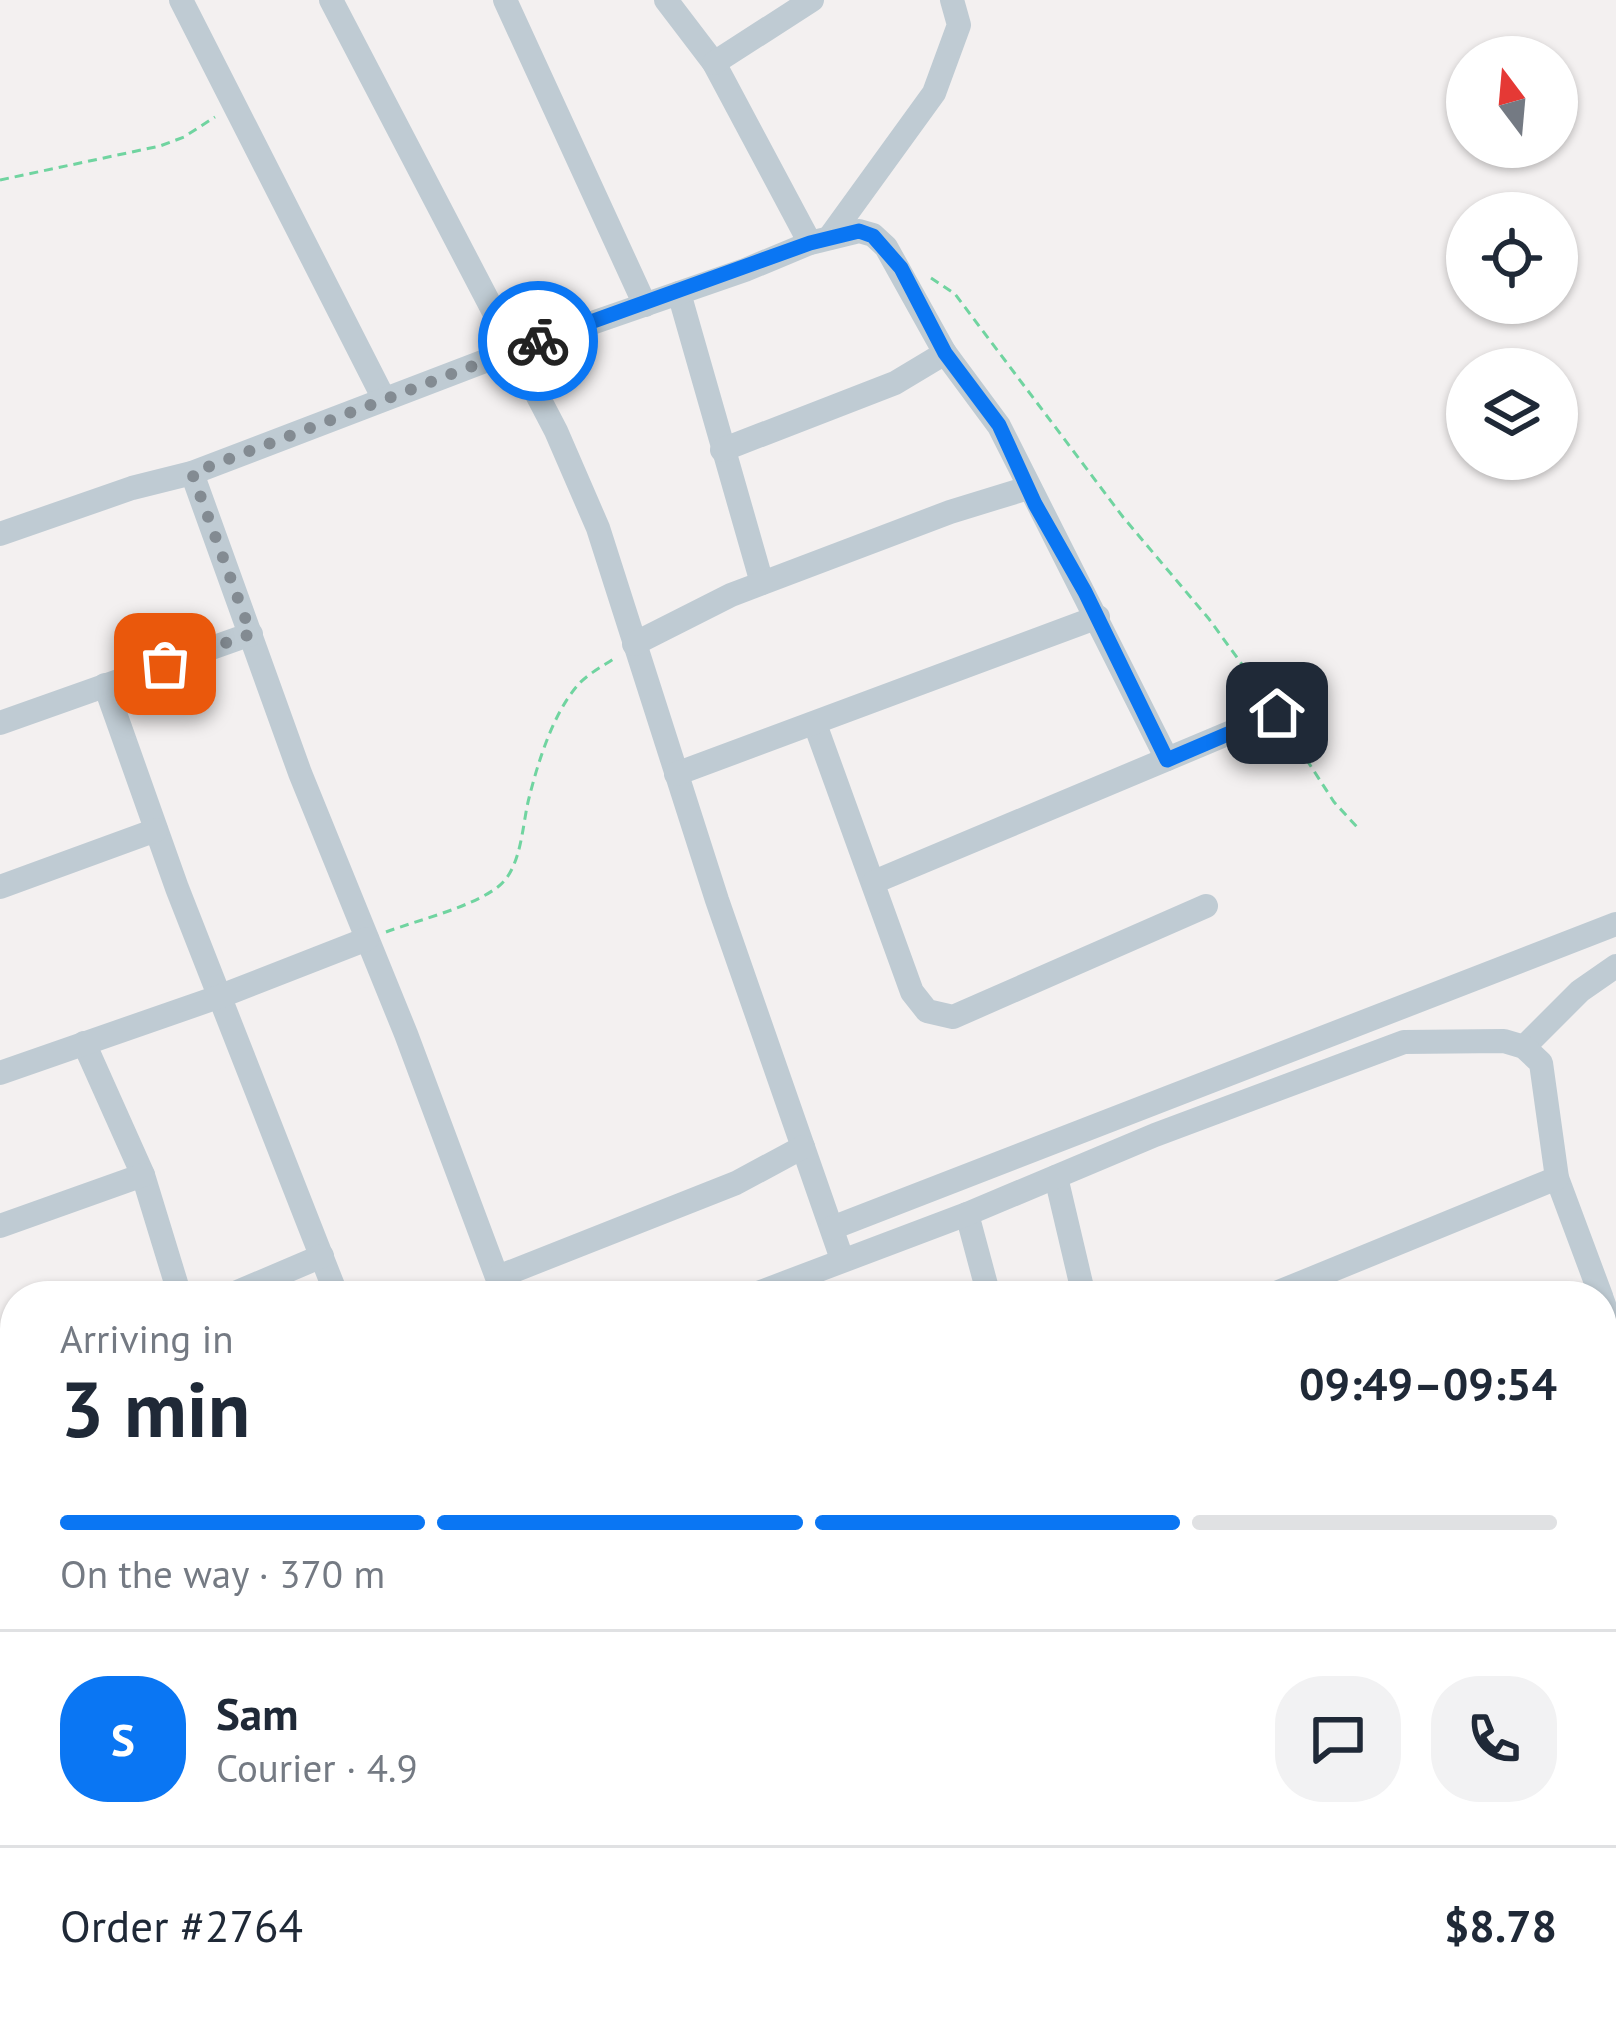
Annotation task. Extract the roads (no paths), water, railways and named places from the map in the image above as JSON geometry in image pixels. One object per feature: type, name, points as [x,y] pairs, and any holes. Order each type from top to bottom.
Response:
[{"type":"street","points":[[331,0],[556,431],[598,528],[676,774],[842,1258]]},
{"type":"street","points":[[506,0],[645,305]]},
{"type":"street","points":[[666,0],[714,63],[819,240]]},
{"type":"street","points":[[714,63],[812,0]]},
{"type":"street","points":[[819,240],[934,93],[959,25],[952,0]]},
{"type":"street","points":[[186,1],[384,399]]},
{"type":"street","points":[[0,533],[192,473],[514,350],[819,240],[859,231],[873,236],[901,268],[945,353],[999,425],[1167,760]]},
{"type":"street","points":[[680,293],[762,583]]},
{"type":"street","points":[[722,450],[895,383],[945,353]]},
{"type":"street","points":[[192,473],[300,773],[499,1281]]},
{"type":"street","points":[[634,644],[762,583],[950,512],[1028,488]]},
{"type":"street","points":[[676,774],[1098,617]]},
{"type":"street","points":[[0,723],[251,634]]},
{"type":"street","points":[[105,685],[155,830],[331,1281]]},
{"type":"street","points":[[874,882],[1277,713]]},
{"type":"street","points":[[815,724],[912,992],[927,1011],[953,1017],[1206,906]]},
{"type":"street","points":[[0,887],[155,830]]},
{"type":"street","points":[[832,1228],[1616,924]]},
{"type":"street","points":[[0,1073],[367,939]]},
{"type":"street","points":[[1524,1047],[1580,991],[1616,966]]},
{"type":"street","points":[[1392,1010],[1405,1042]]},
{"type":"street","points":[[786,1281],[1405,1042],[1504,1041],[1524,1047],[1541,1063],[1557,1178],[1595,1281]]},
{"type":"street","points":[[84,1042],[143,1175],[175,1281]]},
{"type":"street","points":[[515,1281],[736,1183],[803,1147]]},
{"type":"street","points":[[0,1226],[143,1175]]},
{"type":"street","points":[[1057,1177],[1081,1281]]},
{"type":"street","points":[[1306,1281],[1557,1178]]},
{"type":"street","points":[[967,1214],[985,1281]]},
{"type":"street","points":[[263,1281],[322,1256]]}]
